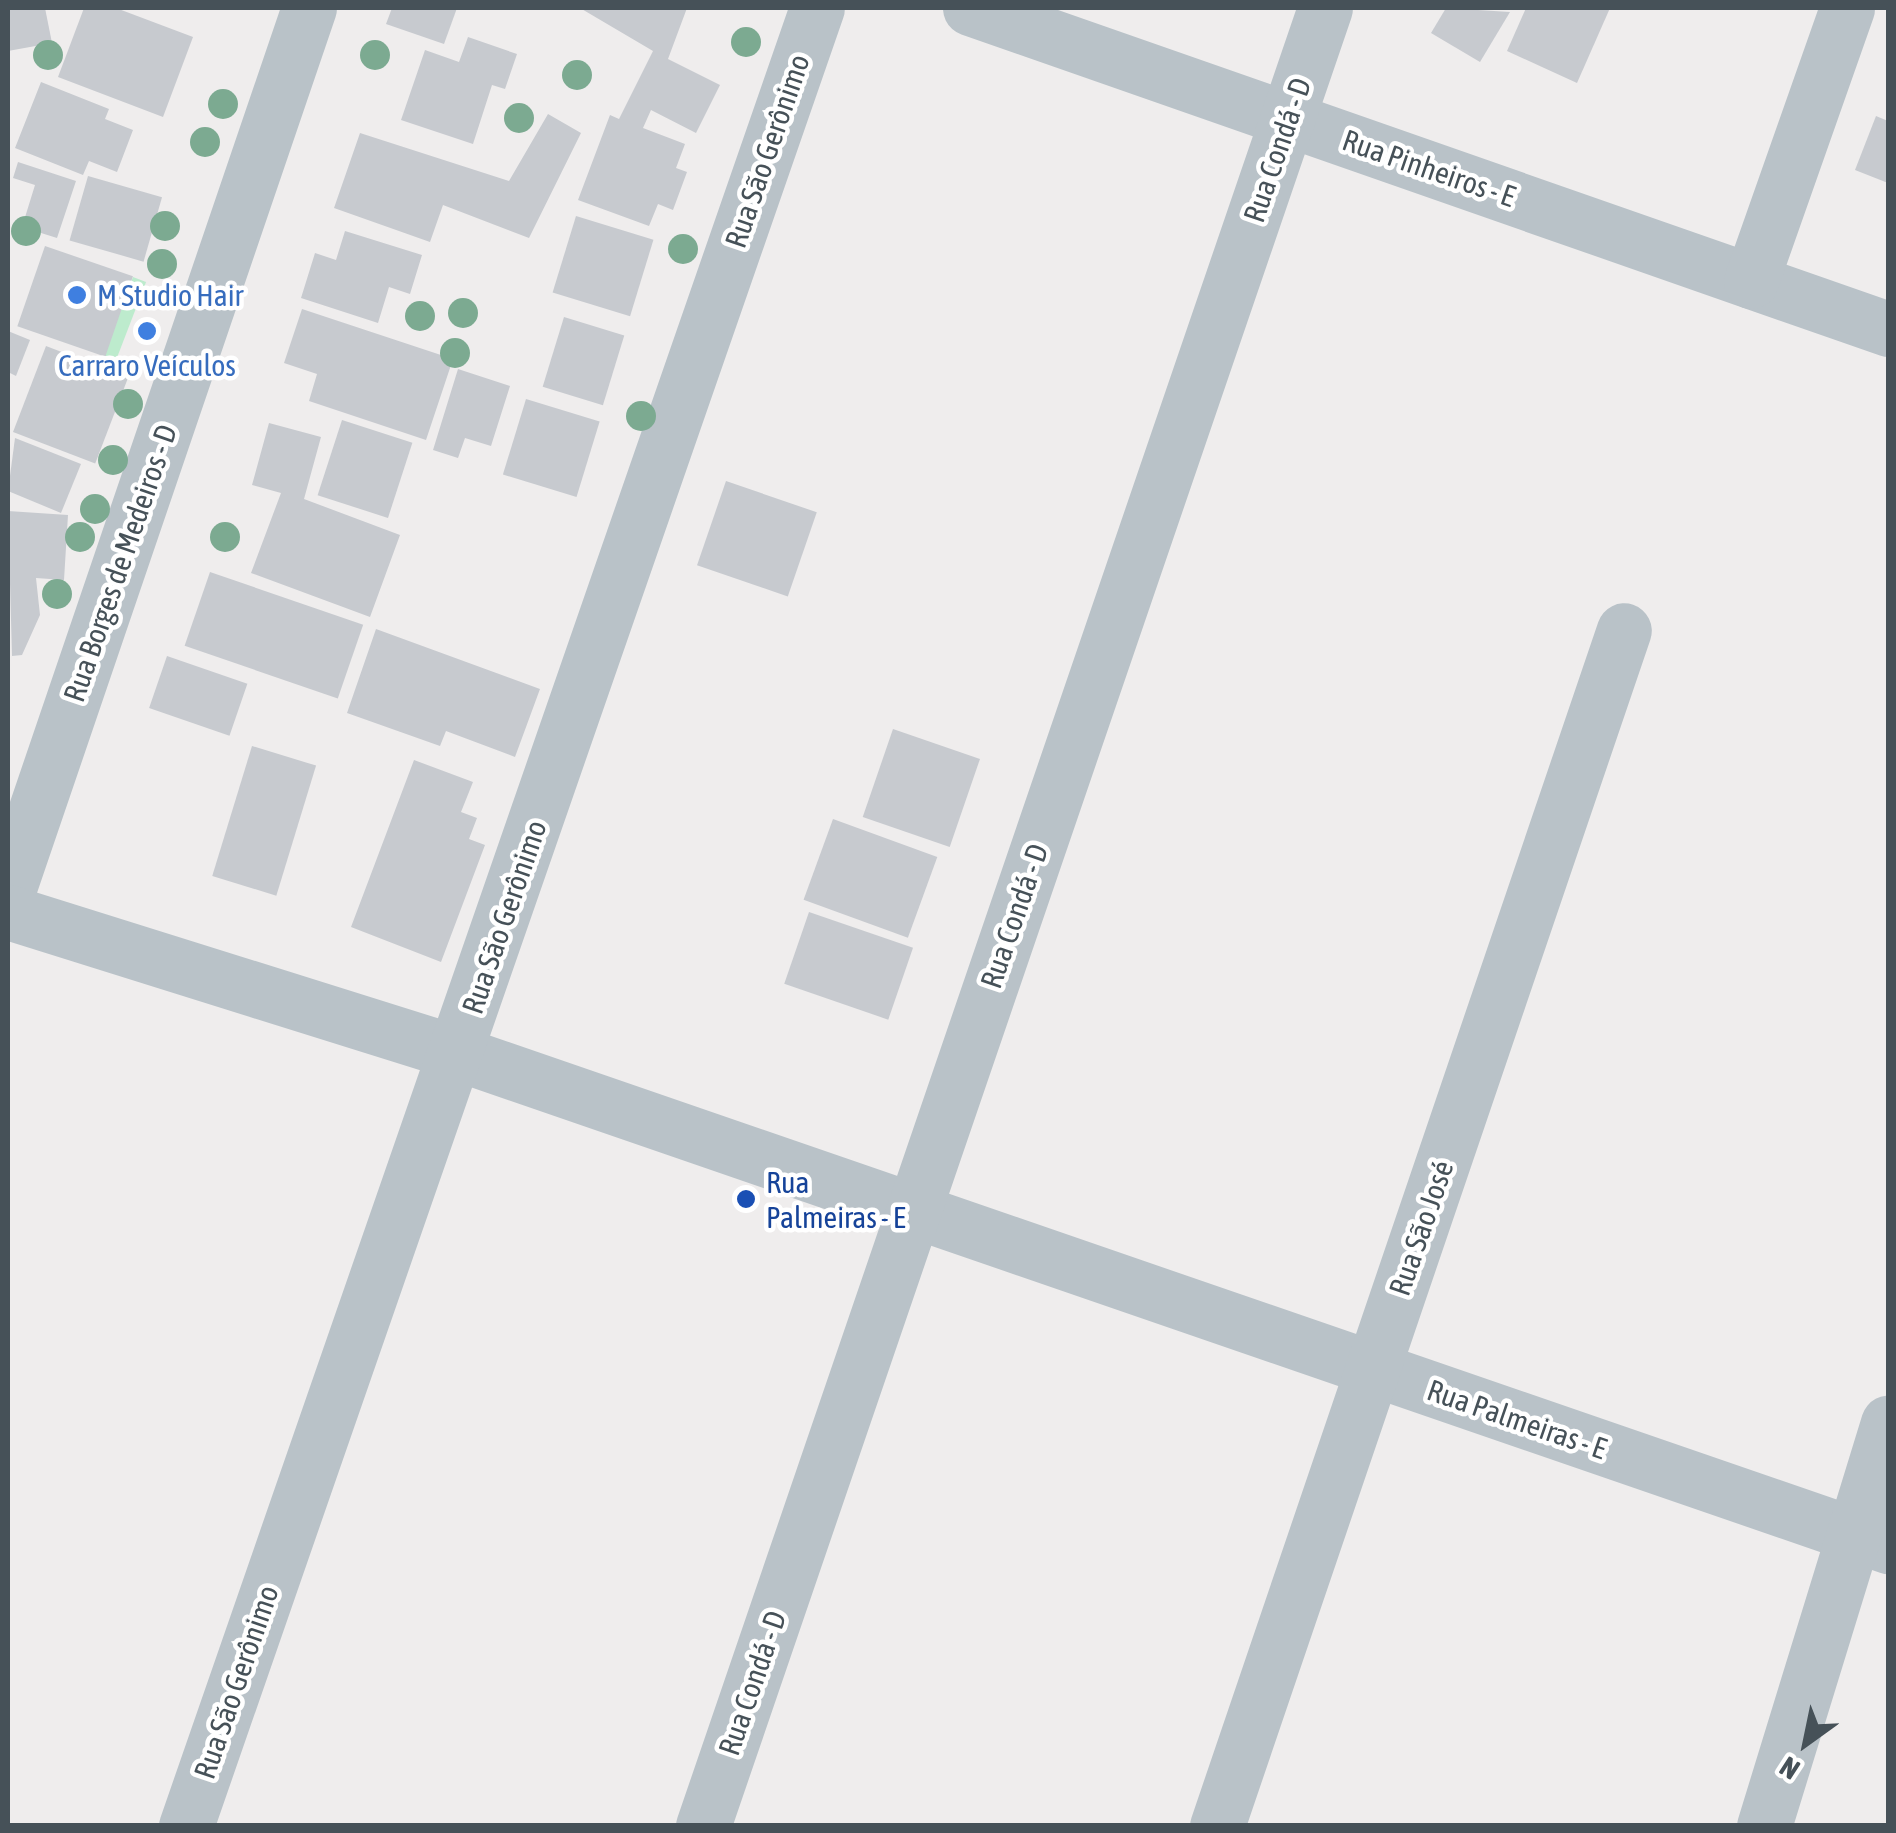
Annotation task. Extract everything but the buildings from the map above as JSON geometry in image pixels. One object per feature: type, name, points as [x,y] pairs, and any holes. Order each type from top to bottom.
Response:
[{"type":"street","name":"Rua Borges de Medeiros - D","points":[[15,869],[310,8]]},
{"type":"street","name":"Rua São Gerônimo","points":[[186,1826],[817,8]]},
{"type":"street","name":"Rua Pinheiros - E","points":[[970,8],[1888,329]]},
{"type":"street","name":"Rua Condá - D","points":[[703,1826],[1326,8]]},
{"type":"street","points":[[1751,281],[1847,8]]},
{"type":"street","name":"Rua São José","points":[[1217,1826],[1624,630]]},
{"type":"street","points":[[8,774],[15,869]]},
{"type":"street","name":"Rua Palmeiras - E","points":[[8,912],[457,1053],[1870,1540]]},
{"type":"street","points":[[1764,1826],[1870,1540],[1888,1423]]},
{"type":"green space","points":[[133,277],[146,282],[116,361],[103,356]]},
{"type":"place","name":"M Studio Hair","points":[[77,295]]},
{"type":"place","name":"Carraro Veículos","points":[[147,331]]},
{"type":"place","name":"Rua Palmeiras - E","points":[[746,1199]]}]
